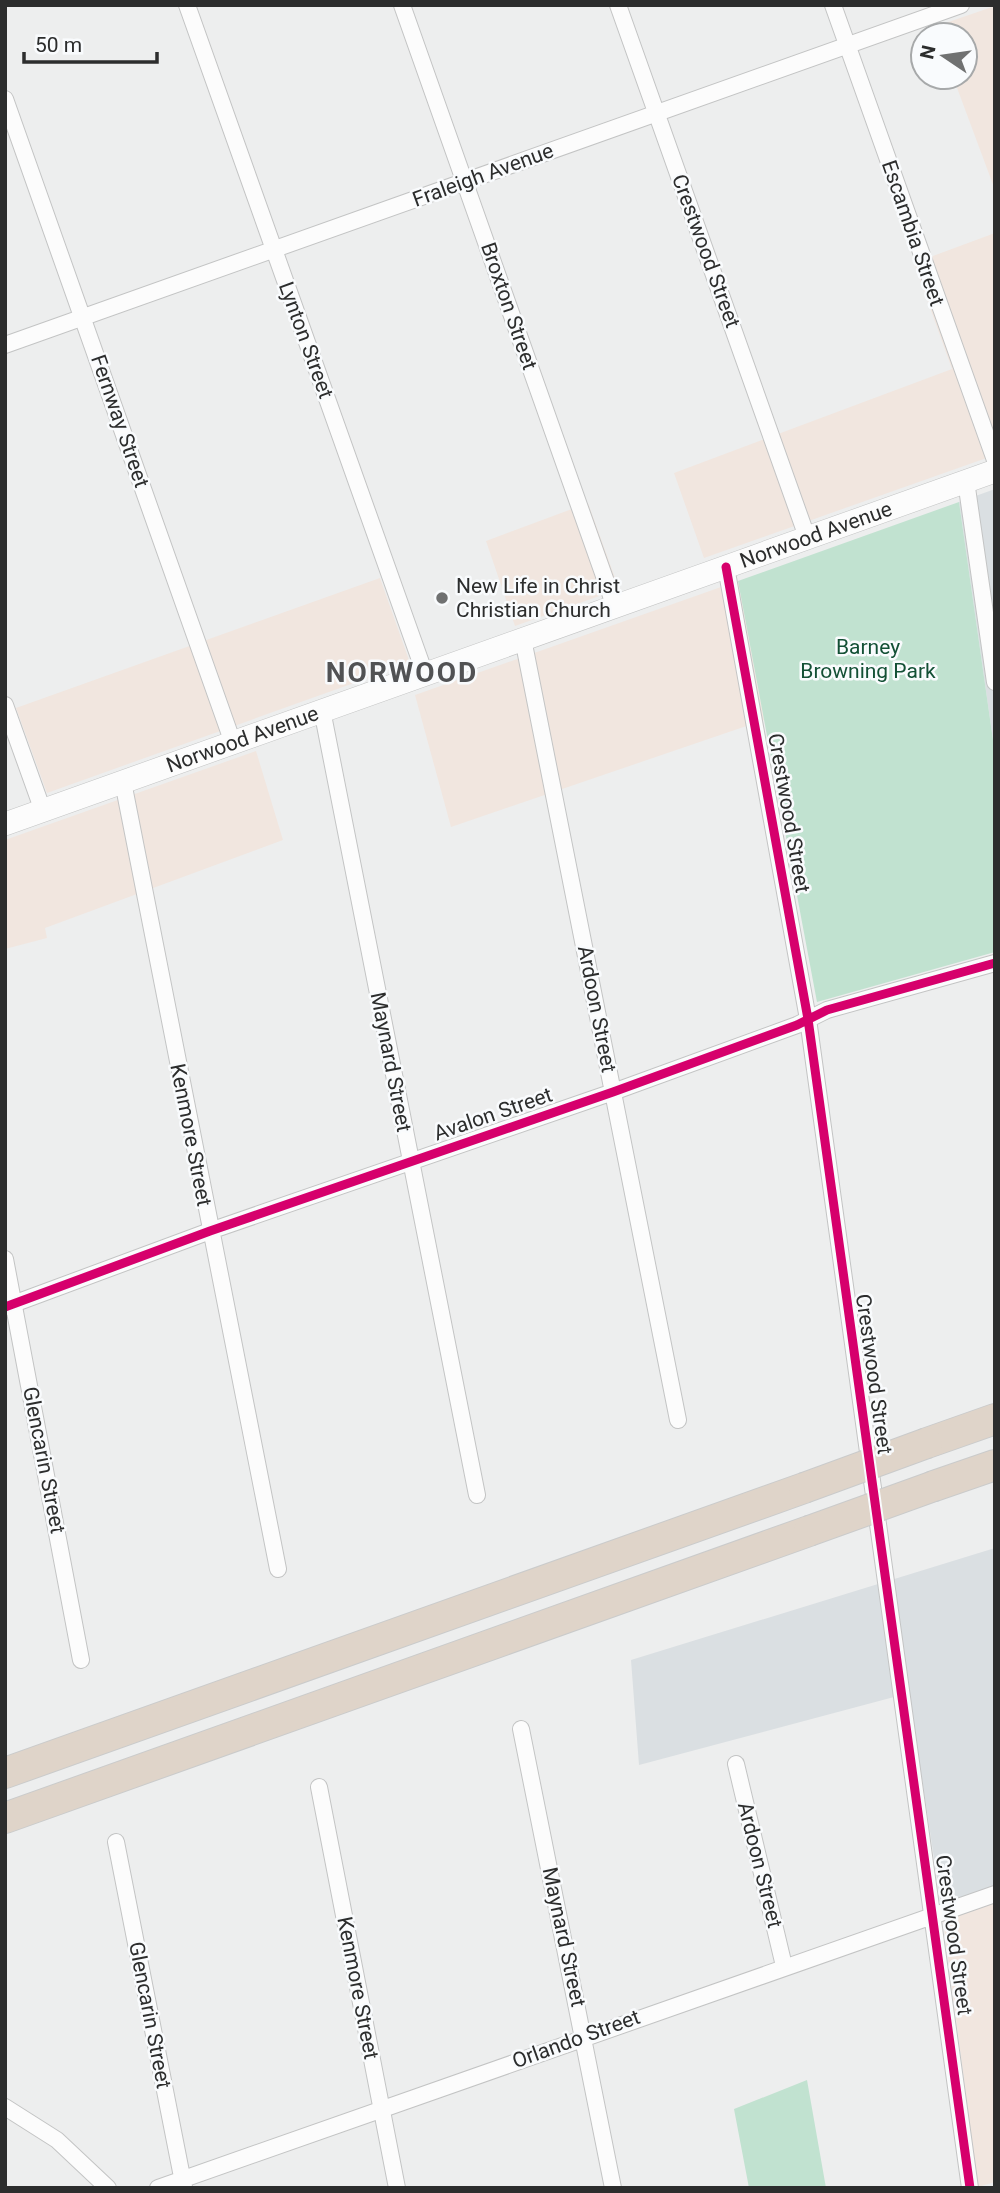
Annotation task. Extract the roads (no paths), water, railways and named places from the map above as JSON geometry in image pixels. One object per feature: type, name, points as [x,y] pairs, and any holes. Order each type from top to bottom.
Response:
[{"type":"highway","points":[[5,1773],[995,1419]]},
{"type":"highway","points":[[5,1818],[995,1465]]},
{"type":"main road","name":"Norwood Avenue","points":[[5,824],[995,471]]},
{"type":"street","name":"Lynton Street","points":[[187,5],[425,674]]},
{"type":"street","name":"Broxton Street","points":[[402,5],[615,607]]},
{"type":"street","name":"Crestwood Street","points":[[618,5],[807,537]]},
{"type":"street","name":"Escambia Street","points":[[833,5],[995,460]]},
{"type":"street","name":"Fraleigh Avenue","points":[[5,345],[961,5]]},
{"type":"street","name":"Fernway Street","points":[[5,99],[233,743]]},
{"type":"street","points":[[966,481],[995,682]]},
{"type":"street","name":"Crestwood Street","points":[[726,567],[808,1019],[970,2188]]},
{"type":"street","name":"Ardoon Street","points":[[523,639],[678,1420]]},
{"type":"street","points":[[5,705],[43,811]]},
{"type":"street","name":"Maynard Street","points":[[322,710],[477,1495]]},
{"type":"street","name":"Kenmore Street","points":[[123,782],[278,1569]]},
{"type":"street","name":"Avalon Street","points":[[10,1305],[210,1231],[613,1092],[827,1010],[995,962]]},
{"type":"street","name":"Glencarin Street","points":[[5,1259],[10,1305],[82,1660]]},
{"type":"street","name":"Maynard Street","points":[[521,1729],[613,2188]]},
{"type":"street","name":"Ardoon Street","points":[[736,1764],[784,1966]]},
{"type":"street","name":"Kenmore Street","points":[[319,1787],[397,2188]]},
{"type":"street","name":"Glencarin Street","points":[[116,1842],[184,2183]]},
{"type":"street","name":"Orlando Street","points":[[158,2188],[184,2183],[584,2036],[995,1894]]},
{"type":"street","points":[[5,2107],[57,2140],[108,2188]]},
{"type":"place","name":"New Life in Christ Christian Church","points":[[442,598]]},
{"type":"district","name":"NORWOOD","points":[[402,672]]},
{"type":"park label","name":"Barney Browning Park","points":[[868,659]]}]
